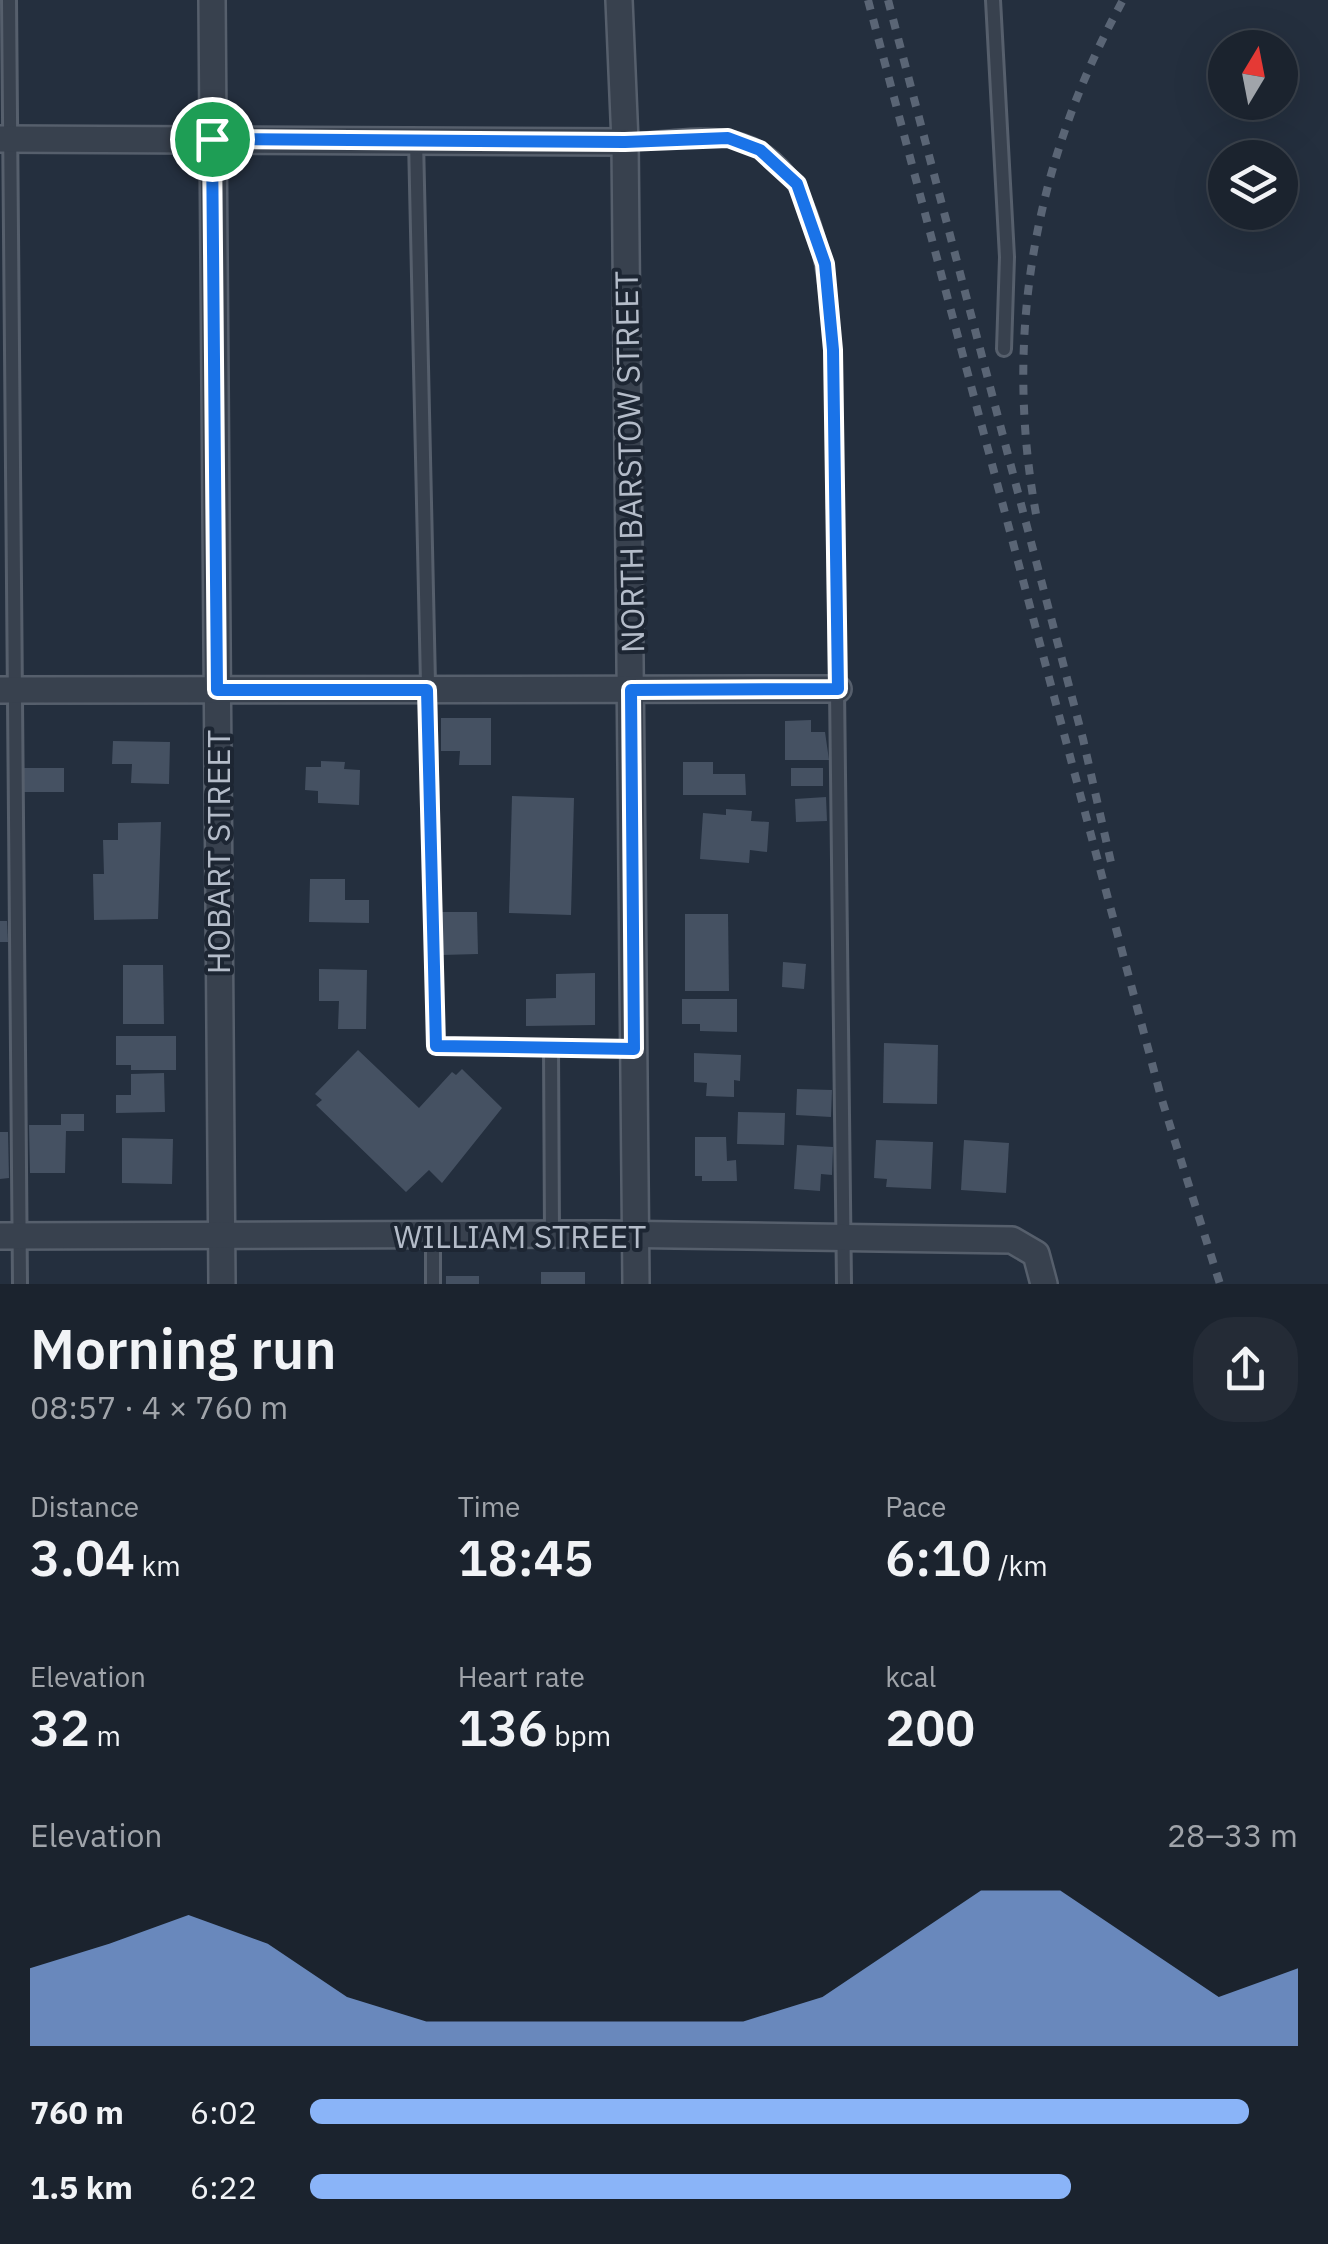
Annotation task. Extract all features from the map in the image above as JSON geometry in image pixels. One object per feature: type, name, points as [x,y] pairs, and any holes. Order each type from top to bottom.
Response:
[{"type":"street","name":"HOBART STREET","points":[[212,0],[222,1284]]},
{"type":"street","name":"NORTH BARSTOW STREET","points":[[619,0],[625,142],[636,1284]]},
{"type":"street","points":[[6,139],[625,142]]},
{"type":"street","points":[[6,690],[838,689]]},
{"type":"street","name":"WILLIAM STREET","points":[[10,1236],[552,1234],[1012,1240],[1036,1254],[1044,1284]]},
{"type":"lane","points":[[10,0],[6,139],[10,1236],[20,1284]]},
{"type":"lane","points":[[993,0],[1007,257],[1004,349]]},
{"type":"lane","points":[[625,142],[728,138],[760,150],[797,184],[825,264],[833,350],[844,1284]]},
{"type":"lane","points":[[416,140],[436,1046],[634,1049]]},
{"type":"lane","points":[[551,1048],[552,1234]]},
{"type":"lane","points":[[433,1234],[433,1284]]},
{"type":"building","points":[[441,718],[491,718],[491,765],[459,765],[460,751],[441,751]]},
{"type":"building","points":[[811,720],[811,732],[825,732],[829,760],[785,760],[785,721]]},
{"type":"building","points":[[113,741],[170,742],[169,784],[131,783],[132,764],[112,764]]},
{"type":"building","points":[[321,761],[345,762],[344,769],[360,770],[359,805],[318,803],[318,791],[305,790],[306,767],[321,767]]},
{"type":"building","points":[[683,762],[713,762],[713,774],[745,774],[746,795],[683,795]]},
{"type":"building","points":[[23,768],[64,768],[64,792],[24,792]]},
{"type":"building","points":[[791,768],[823,768],[823,786],[791,786]]},
{"type":"building","points":[[512,796],[574,798],[571,915],[509,913]]},
{"type":"building","points":[[826,797],[827,821],[796,822],[795,799]]},
{"type":"building","points":[[726,809],[752,811],[751,821],[769,822],[767,852],[750,850],[749,863],[700,859],[703,813],[726,815]]},
{"type":"building","points":[[161,822],[158,919],[94,920],[93,874],[104,874],[103,840],[118,840],[118,823]]},
{"type":"building","points":[[310,879],[345,879],[345,900],[369,900],[369,923],[309,922]]},
{"type":"building","points":[[441,912],[477,912],[478,954],[442,955]]},
{"type":"building","points":[[685,914],[728,914],[729,991],[685,991]]},
{"type":"building","points":[[0,921],[7,921],[8,942],[0,942]]},
{"type":"building","points":[[783,962],[806,964],[804,989],[782,987]]},
{"type":"building","points":[[123,965],[163,965],[164,1024],[123,1024]]},
{"type":"building","points":[[319,969],[367,970],[366,1029],[338,1029],[339,1001],[319,1001]]},
{"type":"building","points":[[595,973],[595,1025],[526,1026],[526,999],[556,998],[556,974]]},
{"type":"building","points":[[682,999],[737,999],[737,1032],[700,1031],[700,1024],[682,1024]]},
{"type":"building","points":[[116,1036],[176,1036],[176,1070],[131,1070],[131,1065],[116,1065]]},
{"type":"building","points":[[884,1043],[938,1045],[937,1104],[883,1103]]},
{"type":"building","points":[[358,1050],[419,1108],[452,1072],[456,1075],[462,1069],[502,1108],[442,1183],[429,1170],[406,1192],[316,1105],[322,1100],[315,1094]]},
{"type":"building","points":[[694,1053],[741,1055],[740,1081],[734,1080],[734,1097],[706,1096],[707,1083],[694,1082]]},
{"type":"building","points":[[164,1073],[165,1112],[116,1113],[116,1095],[131,1095],[131,1074]]},
{"type":"building","points":[[797,1089],[832,1090],[831,1117],[796,1115]]},
{"type":"building","points":[[738,1112],[785,1113],[784,1145],[737,1144]]},
{"type":"building","points":[[61,1114],[84,1114],[84,1131],[66,1131],[65,1173],[30,1173],[29,1125],[61,1125]]},
{"type":"building","points":[[0,1132],[8,1132],[9,1178],[0,1179]]},
{"type":"building","points":[[695,1137],[726,1137],[727,1161],[736,1160],[737,1181],[702,1181],[702,1176],[695,1176]]},
{"type":"building","points":[[122,1138],[173,1139],[172,1184],[122,1183]]},
{"type":"building","points":[[876,1140],[933,1142],[931,1189],[886,1187],[887,1179],[874,1178]]},
{"type":"building","points":[[964,1140],[1009,1143],[1006,1193],[961,1190]]},
{"type":"building","points":[[797,1145],[833,1147],[832,1175],[821,1174],[820,1191],[794,1189]]},
{"type":"building","points":[[541,1272],[585,1272],[585,1284],[541,1284]]},
{"type":"building","points":[[446,1276],[479,1276],[479,1284],[446,1284]]},
{"type":"railway","points":[[868,0],[1161,1097],[1220,1284]]},
{"type":"railway","points":[[888,0],[1083,739],[1113,871]]},
{"type":"railway","points":[[1036,514],[1023,380],[1034,250],[1048,185],[1068,122],[1123,0]]},
{"type":"route","points":[[728,138],[760,150],[797,184],[825,264],[833,350],[838,689],[631,690],[634,1049],[436,1046],[427,690],[217,690],[212,139],[625,142],[728,138]]}]
